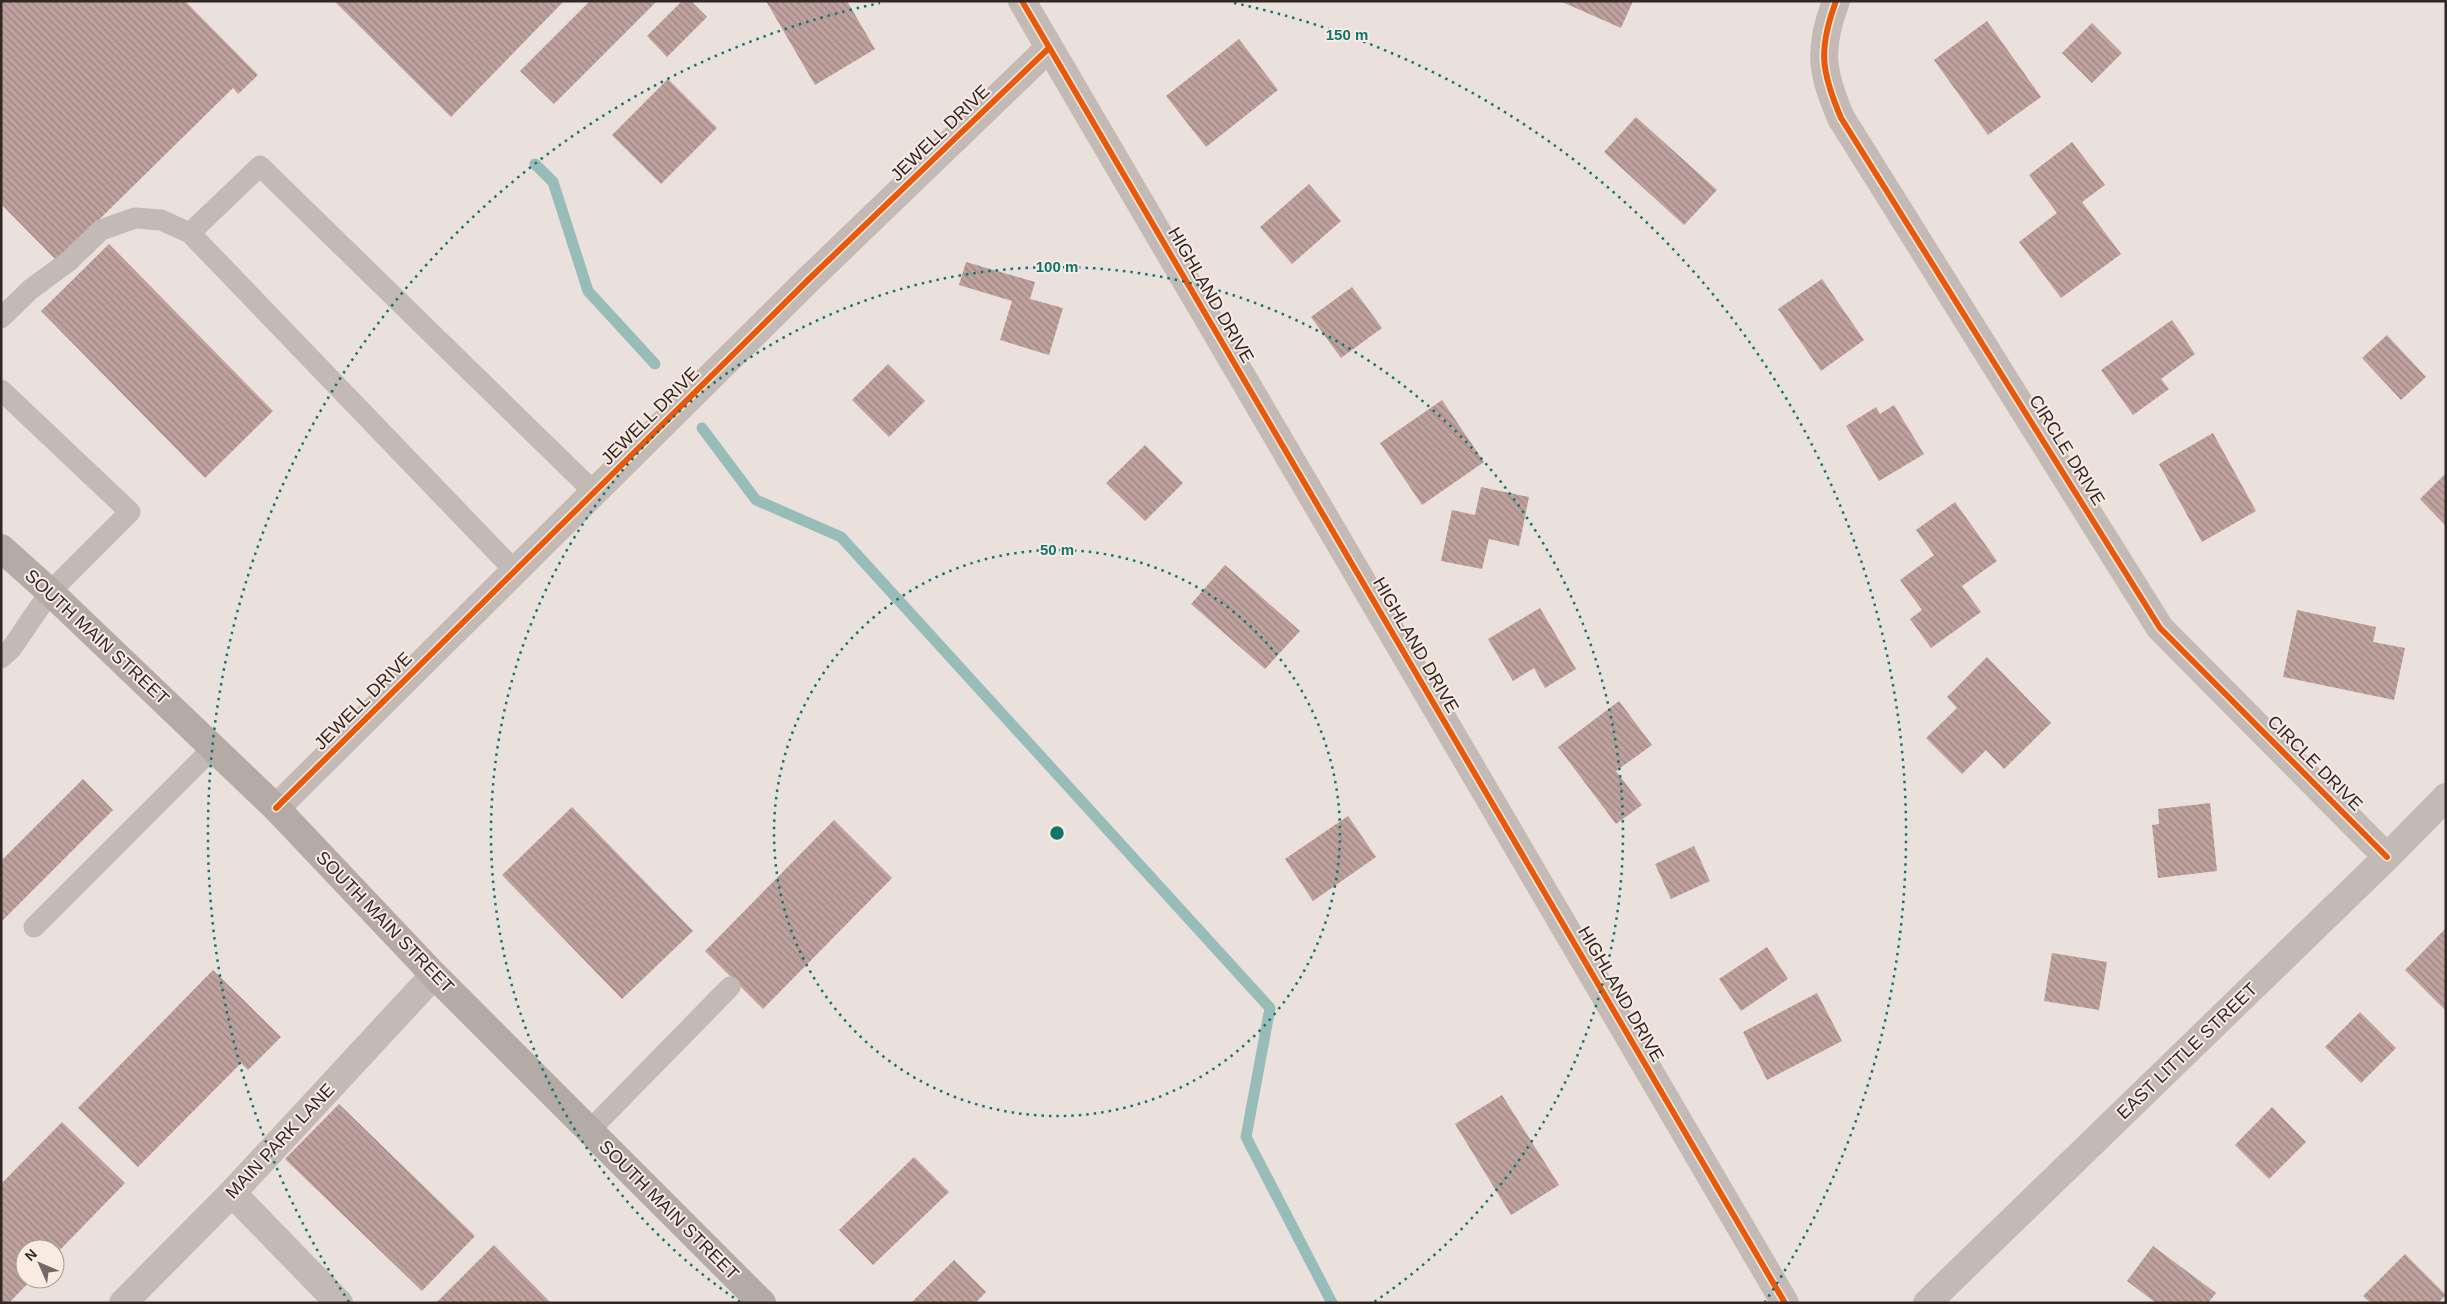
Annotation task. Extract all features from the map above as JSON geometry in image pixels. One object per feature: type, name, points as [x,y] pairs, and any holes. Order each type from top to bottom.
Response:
[{"type":"main road","name":"SOUTH MAIN STREET","points":[[1,548],[50,592],[276,808],[434,975],[761,1302]]},
{"type":"street","name":"HIGHLAND DRIVE","points":[[1022,1],[1785,1303]]},
{"type":"street","name":"CIRCLE DRIVE","points":[[1836,1],[1827,25],[1822,60],[1829,88],[1842,118],[2160,628],[2388,857]]},
{"type":"street","name":"JEWELL DRIVE","points":[[276,808],[808,280],[1049,48]]},
{"type":"street","name":"EAST LITTLE STREET","points":[[1927,1303],[2388,857],[2446,797]]},
{"type":"street","name":"MAIN PARK LANE","points":[[123,1303],[232,1193],[434,975]]},
{"type":"street","points":[[232,1193],[339,1303]]},
{"type":"lane","points":[[190,233],[260,166],[594,492]]},
{"type":"lane","points":[[1,318],[31,289],[68,261],[101,230],[135,218],[161,220],[190,233],[515,571]]},
{"type":"lane","points":[[1,390],[130,512],[50,592],[11,649],[1,658]]},
{"type":"lane","points":[[34,927],[213,748]]},
{"type":"lane","points":[[590,1130],[730,987]]},
{"type":"building","points":[[1,1],[185,1],[258,75],[238,94],[233,88],[57,261],[1,204]]},
{"type":"building","points":[[334,1],[564,1],[451,117]]},
{"type":"building","points":[[590,1],[657,1],[554,104],[520,71]]},
{"type":"building","points":[[682,1],[691,1],[707,17],[667,57],[647,36]]},
{"type":"building","points":[[766,1],[847,1],[875,49],[815,85]]},
{"type":"building","points":[[1560,1],[1633,1],[1621,28]]},
{"type":"building","points":[[1987,21],[2041,97],[1988,135],[1934,60]]},
{"type":"building","points":[[2092,23],[2122,53],[2092,83],[2062,53]]},
{"type":"building","points":[[1239,39],[1278,90],[1206,147],[1166,96]]},
{"type":"building","points":[[668,79],[717,128],[661,184],[612,135]]},
{"type":"building","points":[[1636,117],[1717,190],[1684,225],[1604,152]]},
{"type":"building","points":[[2072,142],[2105,185],[2082,202],[2121,254],[2061,298],[2019,242],[2057,213],[2029,175]]},
{"type":"building","points":[[1309,184],[1341,221],[1292,264],[1260,227]]},
{"type":"building","points":[[109,244],[273,411],[205,478],[41,311]]},
{"type":"building","points":[[966,262],[1035,282],[1030,299],[1063,308],[1049,355],[1000,340],[1012,301],[959,285]]},
{"type":"building","points":[[1822,279],[1864,340],[1821,371],[1778,309]]},
{"type":"building","points":[[1352,287],[1382,328],[1341,358],[1311,317]]},
{"type":"building","points":[[2172,320],[2195,354],[2161,379],[2169,389],[2133,415],[2101,370]]},
{"type":"building","points":[[2387,335],[2426,377],[2401,400],[2362,358]]},
{"type":"building","points":[[888,364],[925,401],[889,437],[852,400]]},
{"type":"building","points":[[1442,400],[1484,462],[1422,505],[1380,443]]},
{"type":"building","points":[[1894,405],[1924,454],[1879,481],[1846,426],[1876,407],[1880,414]]},
{"type":"building","points":[[2213,433],[2256,511],[2202,542],[2159,464]]},
{"type":"building","points":[[1145,445],[1183,483],[1145,521],[1106,483]]},
{"type":"building","points":[[2446,473],[2446,526],[2420,499]]},
{"type":"building","points":[[1481,487],[1529,497],[1519,546],[1489,539],[1482,569],[1441,561],[1452,510],[1475,515]]},
{"type":"building","points":[[1955,502],[1997,561],[1962,586],[1981,612],[1931,648],[1910,619],[1922,610],[1900,580],[1934,555],[1916,530]]},
{"type":"building","points":[[1225,565],[1300,631],[1265,669],[1191,604]]},
{"type":"building","points":[[1540,608],[1576,669],[1545,688],[1534,668],[1513,681],[1488,639]]},
{"type":"building","points":[[2297,610],[2376,627],[2373,642],[2405,648],[2394,700],[2283,677]]},
{"type":"building","points":[[1987,657],[2051,723],[2004,769],[1986,750],[1962,774],[1926,738],[1957,708],[1947,697]]},
{"type":"building","points":[[1619,701],[1652,745],[1616,771],[1642,805],[1616,824],[1558,747]]},
{"type":"building","points":[[83,779],[113,810],[1,922],[1,861]]},
{"type":"building","points":[[2210,803],[2217,871],[2158,878],[2152,825],[2159,824],[2158,809]]},
{"type":"building","points":[[572,807],[693,931],[622,999],[502,875]]},
{"type":"building","points":[[1348,816],[1376,857],[1313,901],[1285,859]]},
{"type":"building","points":[[834,820],[892,878],[763,1009],[705,951]]},
{"type":"building","points":[[1694,846],[1710,881],[1671,899],[1655,864]]},
{"type":"building","points":[[2446,928],[2446,1011],[2405,970]]},
{"type":"building","points":[[1767,947],[1788,979],[1741,1011],[1719,979]]},
{"type":"building","points":[[2052,953],[2107,962],[2099,1010],[2044,1001]]},
{"type":"building","points":[[213,970],[281,1037],[248,1070],[241,1063],[138,1167],[78,1108]]},
{"type":"building","points":[[1817,993],[1842,1041],[1767,1080],[1743,1032]]},
{"type":"building","points":[[2360,1012],[2396,1048],[2361,1083],[2325,1047]]},
{"type":"building","points":[[1502,1095],[1559,1185],[1511,1215],[1455,1124]]},
{"type":"building","points":[[339,1104],[475,1236],[422,1291],[285,1159]]},
{"type":"building","points":[[2272,1107],[2306,1142],[2269,1179],[2235,1145]]},
{"type":"building","points":[[62,1122],[125,1183],[65,1245],[65,1239],[15,1239],[15,1289],[22,1289],[9,1303],[1,1303],[1,1184]]},
{"type":"building","points":[[914,1157],[949,1192],[873,1265],[839,1230]]},
{"type":"building","points":[[494,1245],[551,1303],[436,1303]]},
{"type":"building","points":[[2153,1246],[2216,1293],[2208,1303],[2156,1303],[2127,1281]]},
{"type":"building","points":[[2405,1254],[2446,1295],[2438,1303],[2371,1303],[2363,1296]]},
{"type":"building","points":[[954,1260],[986,1292],[975,1303],[911,1303]]},
{"type":"waterway","points":[[535,164],[553,182],[588,291],[655,364]]},
{"type":"waterway","points":[[702,428],[756,500],[841,537],[1270,1008],[1246,1137],[1332,1303]]},
{"type":"cycle path","points":[[1022,1],[1785,1303]]},
{"type":"cycle path","points":[[1836,1],[1826,33],[1824,60],[1829,87],[1841,118],[2160,628],[2387,857]]},
{"type":"cycle path","points":[[276,808],[808,280],[1049,48]]}]
